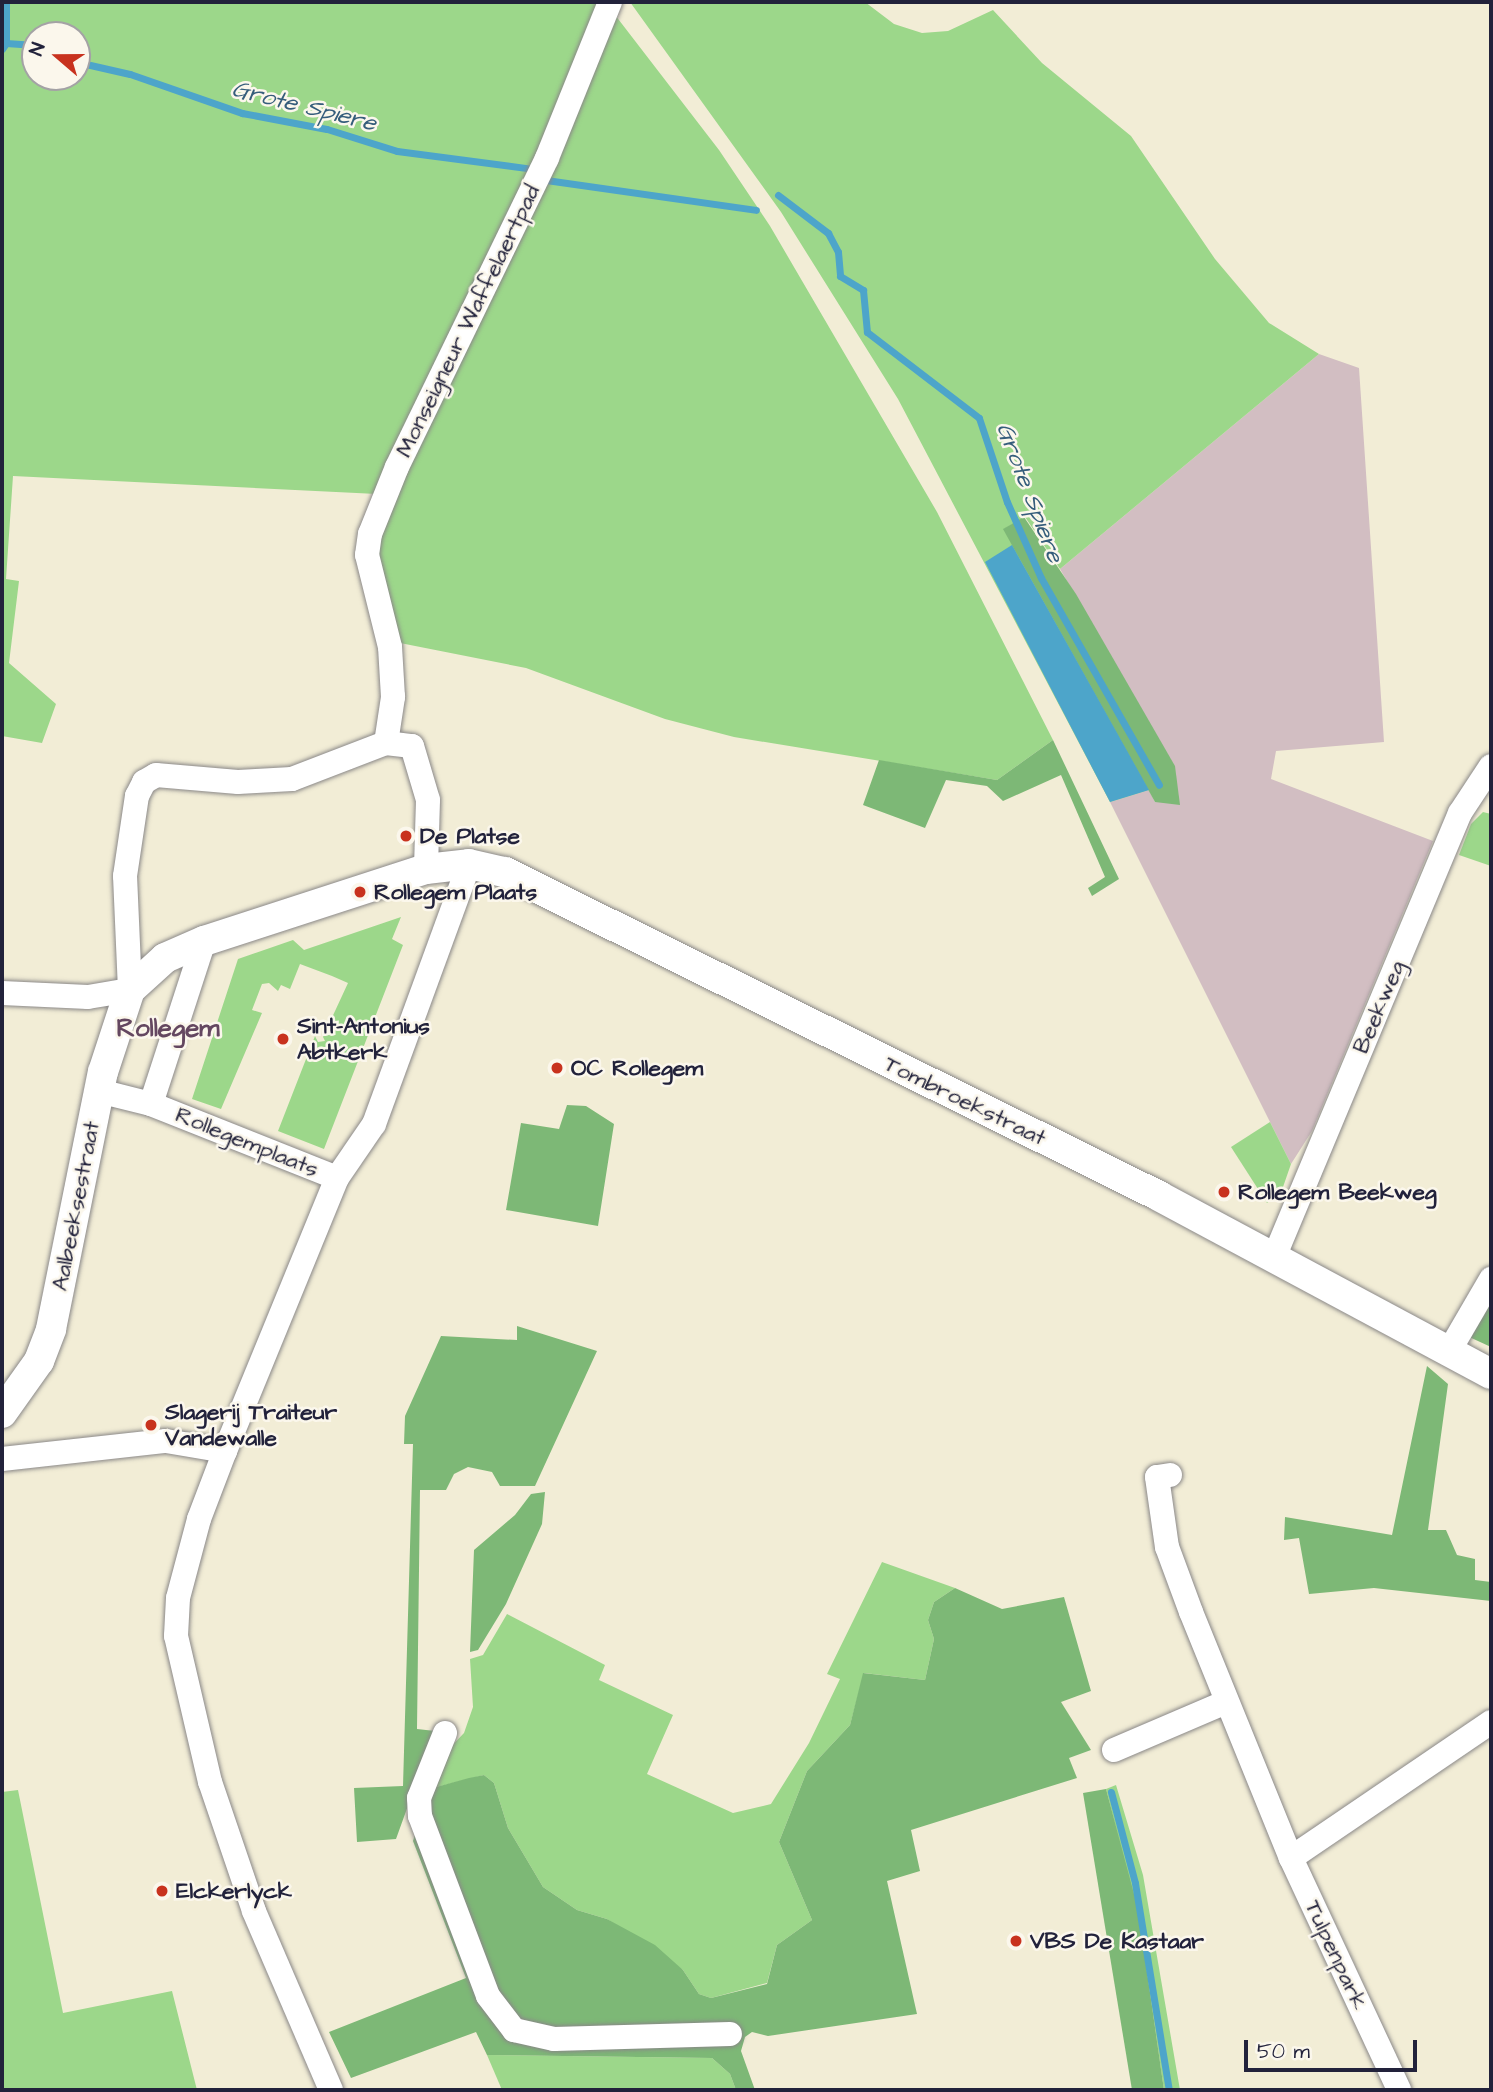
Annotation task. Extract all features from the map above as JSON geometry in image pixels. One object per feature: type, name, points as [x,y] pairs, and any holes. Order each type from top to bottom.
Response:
[{"type":"street","name":"Monseigneur Waffelaertpad","points":[[386,743],[393,697],[390,647],[367,555],[370,534],[397,467],[552,147],[610,2]]},
{"type":"street","points":[[2,993],[88,997],[130,990],[164,958],[204,941],[426,869],[428,800],[419,757],[412,746],[386,743],[292,779],[238,782],[156,775],[144,782],[136,796],[125,876],[130,990]]},
{"type":"street","name":"Beekweg","points":[[1275,1255],[1460,813],[1491,766]]},
{"type":"street","name":"Tombroekstraat","points":[[426,869],[469,864],[505,872],[1275,1255],[1448,1353],[1491,1374]]},
{"type":"street","name":"Rollegemplaats","points":[[99,1091],[151,1104],[337,1178],[374,1124],[469,864]]},
{"type":"street","name":"Rollegemplaats","points":[[151,1104],[204,941]]},
{"type":"street","name":"Aalbeeksestraat","points":[[2,1413],[39,1360],[51,1329],[99,1091],[130,990]]},
{"type":"street","points":[[331,2090],[254,1912],[210,1782],[176,1636],[178,1598],[200,1519],[225,1451],[337,1178]]},
{"type":"street","points":[[1448,1353],[1491,1279]]},
{"type":"street","points":[[2,1459],[166,1441],[225,1451]]},
{"type":"street","name":"Tulpenpark","points":[[1170,1475],[1157,1477],[1167,1547],[1226,1702],[1291,1858],[1399,2090]]},
{"type":"street","points":[[1114,1750],[1226,1702]]},
{"type":"street","points":[[1291,1858],[1489,1731]]},
{"type":"street","points":[[445,1733],[419,1798],[420,1816],[488,1996],[514,2030],[554,2039],[730,2034]]},
{"type":"shaded area","points":[[1319,354],[1359,368],[1384,742],[1276,751],[1271,779],[1433,841],[1312,1131],[1291,1164],[1110,802],[1149,790],[1155,802],[1175,767],[1060,569]]},
{"type":"green space","points":[[2,2],[601,2],[589,44],[377,494],[13,476],[6,579],[19,581],[9,663],[56,704],[42,743],[2,736]]},
{"type":"green space","points":[[630,2],[865,2],[894,24],[922,33],[948,31],[993,10],[1042,63],[1131,136],[1215,259],[1269,323],[1319,354],[1060,569],[1025,517],[1004,529],[1149,790],[1110,802],[898,399],[781,212]]},
{"type":"green space","points":[[612,11],[719,150],[770,226],[937,512],[1053,740],[997,780],[734,737],[665,719],[526,668],[395,642],[376,557],[378,534]]},
{"type":"green space","points":[[1024,517],[1076,594],[1175,766],[1180,805],[1155,802],[1003,529]]},
{"type":"green space","points":[[1053,740],[1119,879],[1092,896],[1088,888],[1105,877],[1061,775],[1003,801],[987,786],[946,780],[925,828],[863,805],[879,760],[997,780]]},
{"type":"green space","points":[[1483,812],[1491,814],[1491,866],[1459,855],[1471,824]]},
{"type":"green space","points":[[401,917],[392,939],[403,945],[324,1149],[278,1131],[315,1036],[318,1042],[325,1041],[323,1037],[348,983],[332,976],[300,964],[290,989],[281,985],[278,991],[269,983],[262,984],[252,1010],[262,1013],[221,1109],[192,1099],[238,959],[293,940],[304,950]]},
{"type":"green space","points":[[567,1105],[586,1106],[614,1124],[598,1226],[506,1210],[521,1123],[559,1129]]},
{"type":"green space","points":[[1270,1122],[1291,1164],[1283,1187],[1267,1203],[1231,1147]]},
{"type":"green space","points":[[1491,1266],[1491,1347],[1454,1330]]},
{"type":"green space","points":[[517,1326],[597,1351],[535,1486],[500,1486],[492,1472],[468,1467],[454,1474],[446,1490],[420,1490],[417,1729],[435,1731],[396,1839],[357,1842],[354,1788],[403,1786],[413,1444],[404,1444],[405,1416],[441,1336],[517,1340]]},
{"type":"green space","points":[[1427,1366],[1448,1384],[1428,1530],[1446,1530],[1457,1555],[1475,1559],[1475,1580],[1491,1582],[1491,1601],[1374,1588],[1309,1594],[1299,1538],[1284,1540],[1285,1517],[1392,1535]]},
{"type":"green space","points":[[545,1492],[542,1524],[506,1604],[478,1650],[470,1652],[474,1550],[515,1515],[531,1494]]},
{"type":"green space","points":[[882,1562],[955,1588],[934,1602],[928,1620],[934,1639],[925,1680],[864,1673],[850,1725],[807,1771],[779,1842],[812,1920],[777,1945],[767,1983],[711,1998],[699,1994],[683,1970],[607,1919],[577,1910],[543,1887],[508,1828],[494,1783],[484,1775],[429,1789],[443,1755],[464,1733],[473,1707],[470,1659],[483,1655],[507,1614],[605,1665],[599,1680],[673,1715],[647,1774],[733,1813],[771,1804],[809,1743],[840,1679],[827,1674]]},
{"type":"green space","points":[[955,1588],[1002,1609],[1064,1597],[1091,1691],[1061,1702],[1091,1750],[1069,1758],[1077,1778],[911,1830],[920,1871],[887,1881],[917,2014],[768,2036],[752,2032],[745,2037],[741,2051],[755,2090],[736,2090],[730,2074],[712,2058],[487,2055],[476,2032],[351,2078],[329,2032],[466,1978],[413,1841],[429,1789],[469,1778],[484,1775],[494,1783],[508,1828],[543,1887],[577,1910],[607,1919],[655,1945],[683,1970],[699,1994],[711,1998],[767,1984],[777,1945],[812,1920],[779,1842],[807,1771],[850,1725],[863,1673],[925,1680],[934,1639],[928,1620],[934,1602]]},
{"type":"green space","points":[[1116,1785],[1143,1875],[1180,2090],[1164,2090],[1139,1918],[1106,1789]]},
{"type":"green space","points":[[1106,1789],[1138,1909],[1164,2090],[1132,2090],[1083,1793]]},
{"type":"green space","points":[[18,1790],[63,2013],[172,1991],[197,2090],[2,2090],[2,1792]]},
{"type":"green space","points":[[487,2055],[712,2058],[730,2074],[736,2090],[502,2090]]},
{"type":"water","points":[[1012,545],[1149,790],[1110,802],[985,562]]},
{"type":"waterway","points":[[6,2],[6,43]]},
{"type":"waterway","name":"Grote Spiere","points":[[2,49],[6,43],[21,44]]},
{"type":"waterway","name":"Grote Spiere","points":[[91,65],[130,74],[242,113],[327,129],[397,151],[527,168]]},
{"type":"waterway","name":"Grote Spiere","points":[[546,180],[756,210]]},
{"type":"waterway","name":"Grote Spiere","points":[[778,195],[828,233],[838,252],[840,276],[863,290],[867,332],[979,418],[1007,502],[1041,578],[1159,785]]},
{"type":"waterway","points":[[1111,1792],[1135,1883],[1169,2090]]},
{"type":"place","name":"De Platse","points":[[406,836]]},
{"type":"place","name":"Rollegem Plaats","points":[[360,892]]},
{"type":"place","name":"Sint-Antonius Abtkerk","points":[[283,1039]]},
{"type":"place","name":"OC Rollegem","points":[[557,1068]]},
{"type":"place","name":"Rollegem Beekweg","points":[[1224,1192]]},
{"type":"place","name":"Slagerij Traiteur Vandewalle","points":[[151,1425]]},
{"type":"place","name":"Elckerlyck","points":[[162,1891]]},
{"type":"place","name":"VBS De Kastaar","points":[[1016,1941]]},
{"type":"district","name":"Rollegem","points":[[168,1029]]}]
